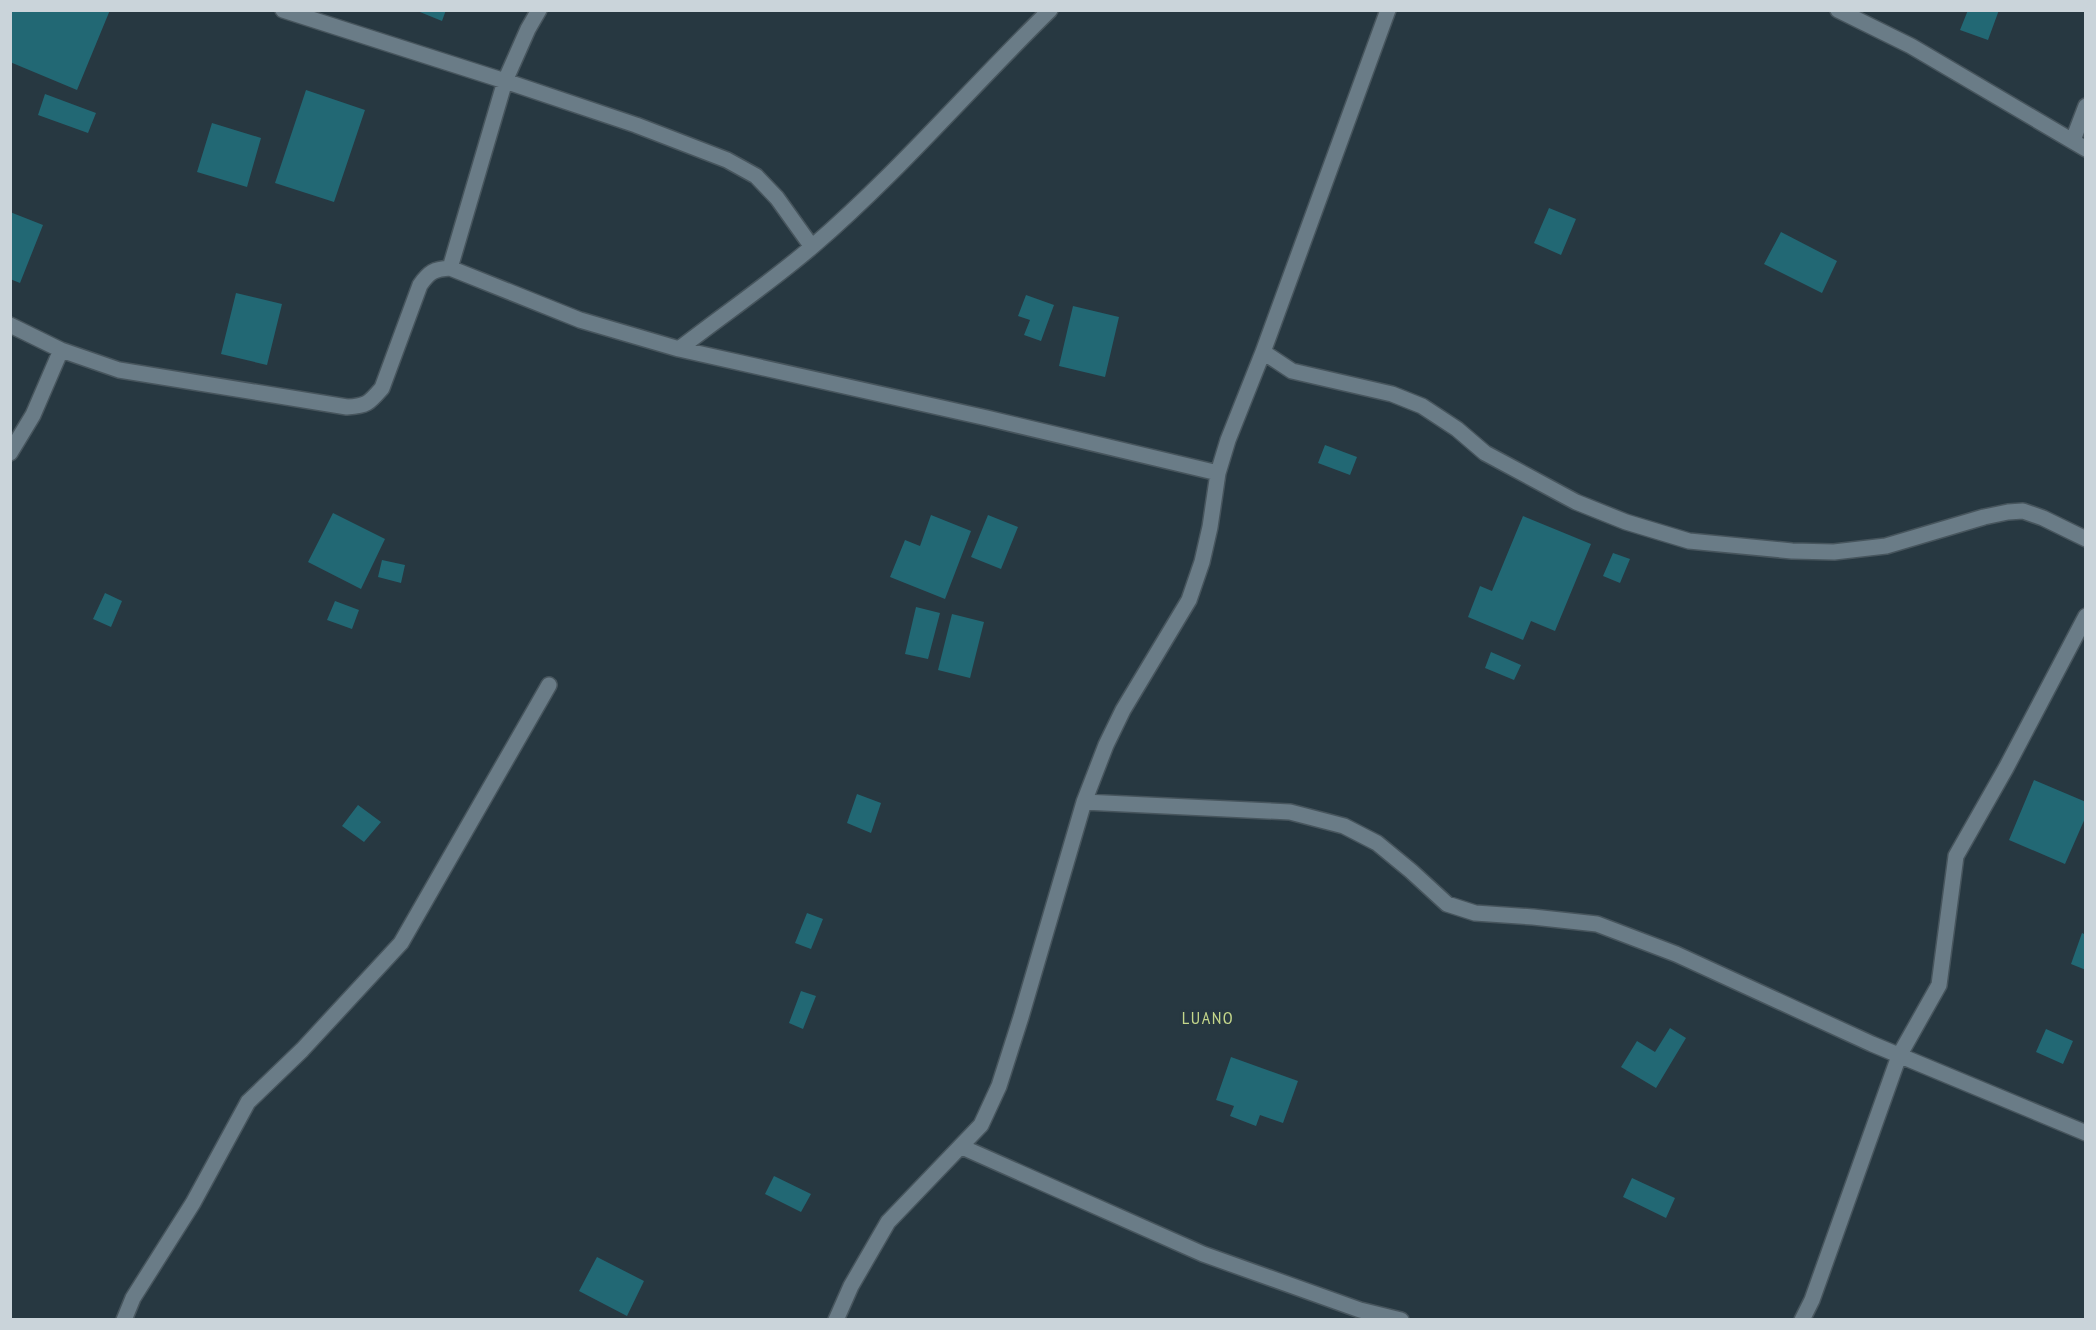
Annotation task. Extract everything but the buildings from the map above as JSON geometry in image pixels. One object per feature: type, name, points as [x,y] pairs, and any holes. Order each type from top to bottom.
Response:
[{"type":"street","points":[[284,10],[636,125],[727,160],[756,176],[777,198],[812,247]]},
{"type":"street","points":[[450,268],[506,81],[528,29],[539,10]]},
{"type":"street","points":[[679,349],[812,247],[914,151],[1050,10]]},
{"type":"street","points":[[836,1320],[850,1286],[888,1222],[981,1125],[999,1086],[1025,1006],[1083,802],[1123,710],[1189,600],[1202,562],[1210,527],[1218,473],[1237,415],[1263,352],[1388,10]]},
{"type":"street","points":[[1838,10],[1911,46],[2079,145],[2085,106]]},
{"type":"street","points":[[10,325],[61,350],[119,370],[347,407],[364,406],[381,388],[420,285],[428,273],[435,269],[450,268],[580,320],[679,349],[987,418],[1218,473]]},
{"type":"street","points":[[10,453],[33,414],[61,350]]},
{"type":"street","points":[[1263,352],[1292,371],[1392,394],[1422,406],[1457,429],[1485,453],[1576,502],[1626,522],[1689,541],[1792,551],[1834,552],[1886,546],[1984,517],[2015,512],[2043,518],[2085,539]]},
{"type":"street","points":[[1802,1320],[1812,1300],[1899,1056],[1939,985],[1956,856],[2006,768],[2085,616]]},
{"type":"street","points":[[124,1320],[133,1298],[193,1203],[248,1102],[302,1050],[401,943],[549,686]]},
{"type":"street","points":[[1083,802],[1290,812],[1344,826],[1377,843],[1447,904],[1475,913],[1597,924],[1676,954],[1899,1056],[2085,1133]]},
{"type":"street","points":[[962,1147],[1203,1254],[1360,1310],[1401,1320]]},
{"type":"district","name":"LUANO","points":[[1208,1018]]}]
